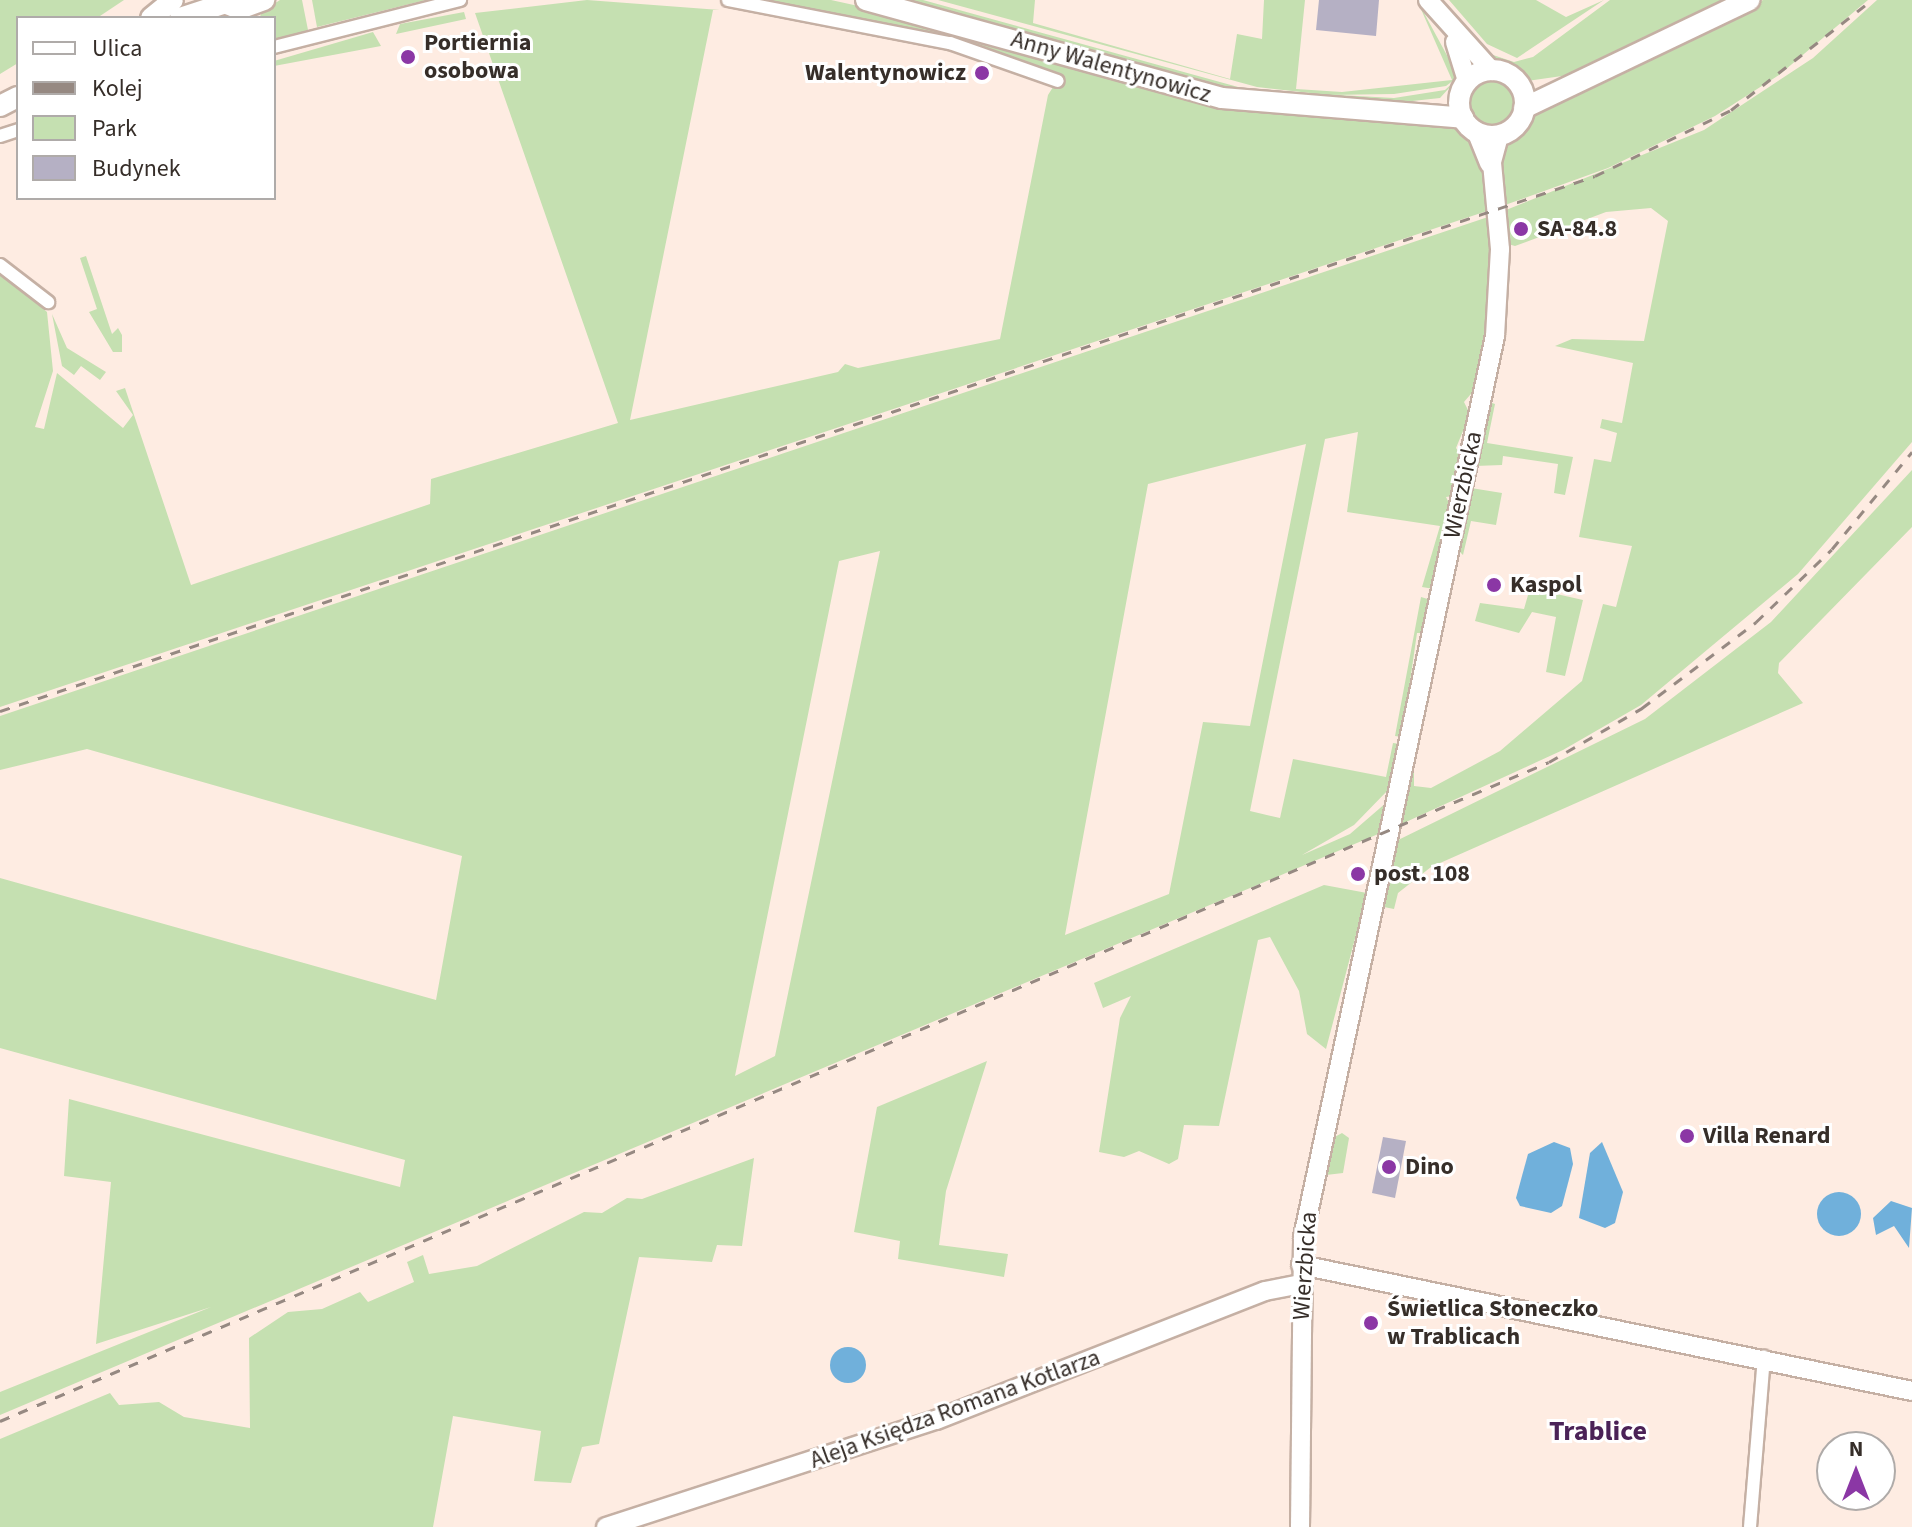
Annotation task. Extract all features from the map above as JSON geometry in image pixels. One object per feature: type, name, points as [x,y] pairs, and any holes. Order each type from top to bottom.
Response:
[{"type":"main road","points":[[153,16],[173,0]]},
{"type":"main road","name":"Anny Walentynowicz","points":[[866,0],[1211,96],[1469,125]]},
{"type":"main road","points":[[1583,79],[1518,83],[1492,71],[1464,87],[1469,125],[1499,135],[1515,125],[1524,108],[1583,79],[1667,45],[1749,0]]},
{"type":"main road","points":[[189,16],[227,7],[260,7]]},
{"type":"main road","points":[[1518,83],[1524,108]]},
{"type":"main road","name":"Anny Walentynowicz","points":[[1360,112],[1464,87]]},
{"type":"street","points":[[276,46],[460,0]]},
{"type":"street","points":[[728,0],[950,43],[1058,81]]},
{"type":"street","points":[[1428,0],[1447,29],[1492,71]]},
{"type":"street","points":[[1447,29],[1464,87]]},
{"type":"street","name":"Wierzbicka","points":[[1469,125],[1493,174]]},
{"type":"street","name":"Wierzbicka","points":[[1300,1527],[1300,1274],[1351,1010],[1497,322],[1493,174],[1499,135]]},
{"type":"street","points":[[0,265],[48,302]]},
{"type":"street","points":[[1300,1274],[1764,1357],[1912,1391]]},
{"type":"street","name":"Aleja Księdza Romana Kotlarza","points":[[606,1527],[950,1416],[1300,1274]]},
{"type":"street","points":[[1750,1527],[1764,1357]]},
{"type":"green space","points":[[0,0],[124,0],[100,16],[16,16],[16,64],[0,74]]},
{"type":"green space","points":[[280,0],[302,0],[308,30],[276,40],[276,16],[260,16]]},
{"type":"green space","points":[[312,0],[426,0],[317,27]]},
{"type":"green space","points":[[587,0],[720,10],[713,10],[630,420],[838,372],[845,364],[858,368],[1000,339],[1048,95],[1060,76],[970,43],[763,0],[831,0],[913,18],[1232,107],[1454,122],[1483,161],[1490,210],[0,707],[0,272],[47,312],[53,371],[35,427],[44,429],[57,373],[123,428],[133,415],[116,391],[125,388],[191,585],[430,504],[431,479],[618,423],[475,13]]},
{"type":"green space","points":[[899,0],[923,0],[1249,90],[1394,98],[1445,90],[1461,75],[1440,98],[1394,103],[1225,92]]},
{"type":"green space","points":[[938,0],[1035,0],[1033,23],[1230,79],[1237,34],[1262,39],[1264,0],[1305,0],[1296,89],[1342,92],[1452,80],[1417,0],[1456,72],[1454,80],[1446,86],[1394,94],[1328,95],[1257,87]]},
{"type":"green space","points":[[1449,0],[1536,0],[1566,17],[1604,0],[1517,58],[1487,44]]},
{"type":"green space","points":[[1610,0],[1737,0],[1569,75],[1527,81],[1488,63],[1487,53],[1514,62],[1533,57]]},
{"type":"green space","points":[[1763,0],[1868,0],[1779,75],[1715,116],[1608,168],[1505,205],[1498,148],[1531,109],[1683,45]]},
{"type":"green space","points":[[1877,0],[1912,0],[1912,442],[1798,574],[1641,705],[1563,750],[1395,827],[1414,754],[1414,786],[1431,788],[1500,751],[1582,681],[1603,604],[1616,607],[1632,546],[1579,537],[1594,459],[1611,462],[1617,433],[1600,428],[1602,419],[1622,423],[1633,363],[1555,346],[1572,339],[1644,341],[1668,221],[1651,208],[1606,212],[1515,246],[1508,244],[1506,210],[1704,130],[1813,58]]},
{"type":"green space","points":[[464,12],[466,19],[396,34],[400,24]]},
{"type":"green space","points":[[373,32],[381,46],[276,66],[276,60]]},
{"type":"green space","points":[[1492,76],[1510,84],[1518,102],[1510,120],[1492,128],[1474,120],[1466,102],[1474,84]]},
{"type":"green space","points":[[1491,216],[1488,321],[1476,388],[1464,402],[1470,414],[1456,448],[1462,456],[1453,496],[1446,497],[1451,507],[1434,589],[1422,587],[1440,526],[1347,512],[1358,432],[1325,439],[1250,811],[1280,818],[1293,759],[1386,777],[1393,743],[1400,744],[1390,788],[1354,825],[1302,855],[1350,834],[1387,802],[1383,832],[0,1415],[0,1392],[211,1307],[96,1344],[111,1182],[64,1176],[69,1099],[400,1187],[405,1160],[0,1048],[0,878],[436,1000],[462,856],[87,749],[0,770],[0,716]],"holes":[[[1306,444],[1250,726],[1203,722],[1169,894],[1065,935],[1148,484]],[[880,551],[775,1056],[735,1076],[839,561]]]},
{"type":"green space","points":[[86,256],[112,334],[118,328],[122,335],[122,352],[113,352],[89,312],[97,309],[80,258]]},
{"type":"green space","points":[[52,314],[67,348],[106,372],[100,380],[81,366],[74,375],[62,366]]},
{"type":"green space","points":[[1489,402],[1495,404],[1487,443],[1573,457],[1565,495],[1554,493],[1558,464],[1503,456],[1502,465],[1475,466]]},
{"type":"green space","points":[[1912,470],[1912,527],[1779,663],[1778,673],[1803,703],[1431,867],[1398,893],[1394,909],[1379,906],[1392,843],[1645,719],[1771,622]]},
{"type":"green space","points":[[1471,488],[1502,493],[1496,525],[1471,521],[1463,555],[1457,549]]},
{"type":"green space","points":[[1530,588],[1583,600],[1565,676],[1546,672],[1556,617],[1532,612],[1519,633],[1475,621],[1480,603],[1524,609]]},
{"type":"green space","points":[[1421,597],[1431,600],[1423,633],[1417,633],[1402,737],[1395,736]]},
{"type":"green space","points":[[1324,885],[1367,893],[1326,1049],[1307,1034],[1299,991],[1270,937],[1258,940],[1219,1126],[1184,1125],[1178,1159],[1169,1164],[1139,1151],[1124,1157],[1099,1152],[1120,1018],[1131,996],[1103,1008],[1094,983]]},
{"type":"green space","points":[[987,1061],[946,1191],[939,1245],[1008,1254],[1004,1277],[898,1259],[900,1241],[854,1232],[877,1107]]},
{"type":"green space","points":[[1342,1133],[1349,1138],[1343,1173],[1326,1175],[1331,1139]]},
{"type":"green space","points":[[754,1158],[742,1246],[717,1245],[712,1262],[639,1257],[599,1444],[582,1447],[571,1483],[534,1481],[541,1431],[453,1416],[433,1527],[0,1527],[0,1439],[110,1393],[119,1405],[159,1402],[184,1417],[250,1428],[249,1338],[288,1312],[322,1309],[360,1292],[368,1302],[414,1282],[407,1262],[423,1255],[429,1274],[477,1266],[584,1212],[602,1213],[627,1198],[642,1199]]},
{"type":"water","points":[[1554,1142],[1570,1148],[1573,1164],[1562,1206],[1551,1213],[1520,1206],[1516,1198],[1528,1154]]},
{"type":"water","points":[[1602,1142],[1623,1192],[1615,1223],[1605,1228],[1579,1218],[1590,1153]]},
{"type":"water","points":[[1839,1192],[1854,1199],[1861,1214],[1854,1229],[1839,1236],[1824,1229],[1817,1214],[1824,1199]]},
{"type":"water","points":[[1891,1201],[1912,1208],[1909,1248],[1894,1226],[1876,1235],[1873,1218]]},
{"type":"water","points":[[848,1347],[861,1352],[866,1365],[861,1378],[848,1383],[835,1378],[830,1365],[835,1352]]},
{"type":"building","points":[[1319,0],[1379,0],[1376,36],[1316,30]]},
{"type":"building","name":"Dino","points":[[1383,1137],[1406,1141],[1395,1198],[1372,1193]]},
{"type":"railway","points":[[0,711],[1595,176],[1731,110],[1872,0]]},
{"type":"railway","points":[[0,1421],[1549,762],[1642,708],[1756,622],[1832,549],[1912,452]]},
{"type":"place","name":"Portiernia osobowa","points":[[408,57]]},
{"type":"place","name":"Walentynowicz","points":[[982,73]]},
{"type":"place","name":"SA-84.8","points":[[1521,229]]},
{"type":"place","name":"Kaspol","points":[[1494,585]]},
{"type":"place","name":"post. 108","points":[[1358,874]]},
{"type":"place","name":"Villa Renard","points":[[1687,1136]]},
{"type":"place","name":"Dino","points":[[1389,1167]]},
{"type":"place","name":"Świetlica Słoneczko w Trablicach","points":[[1371,1323]]},
{"type":"district","name":"Trablice","points":[[1598,1431]]}]
